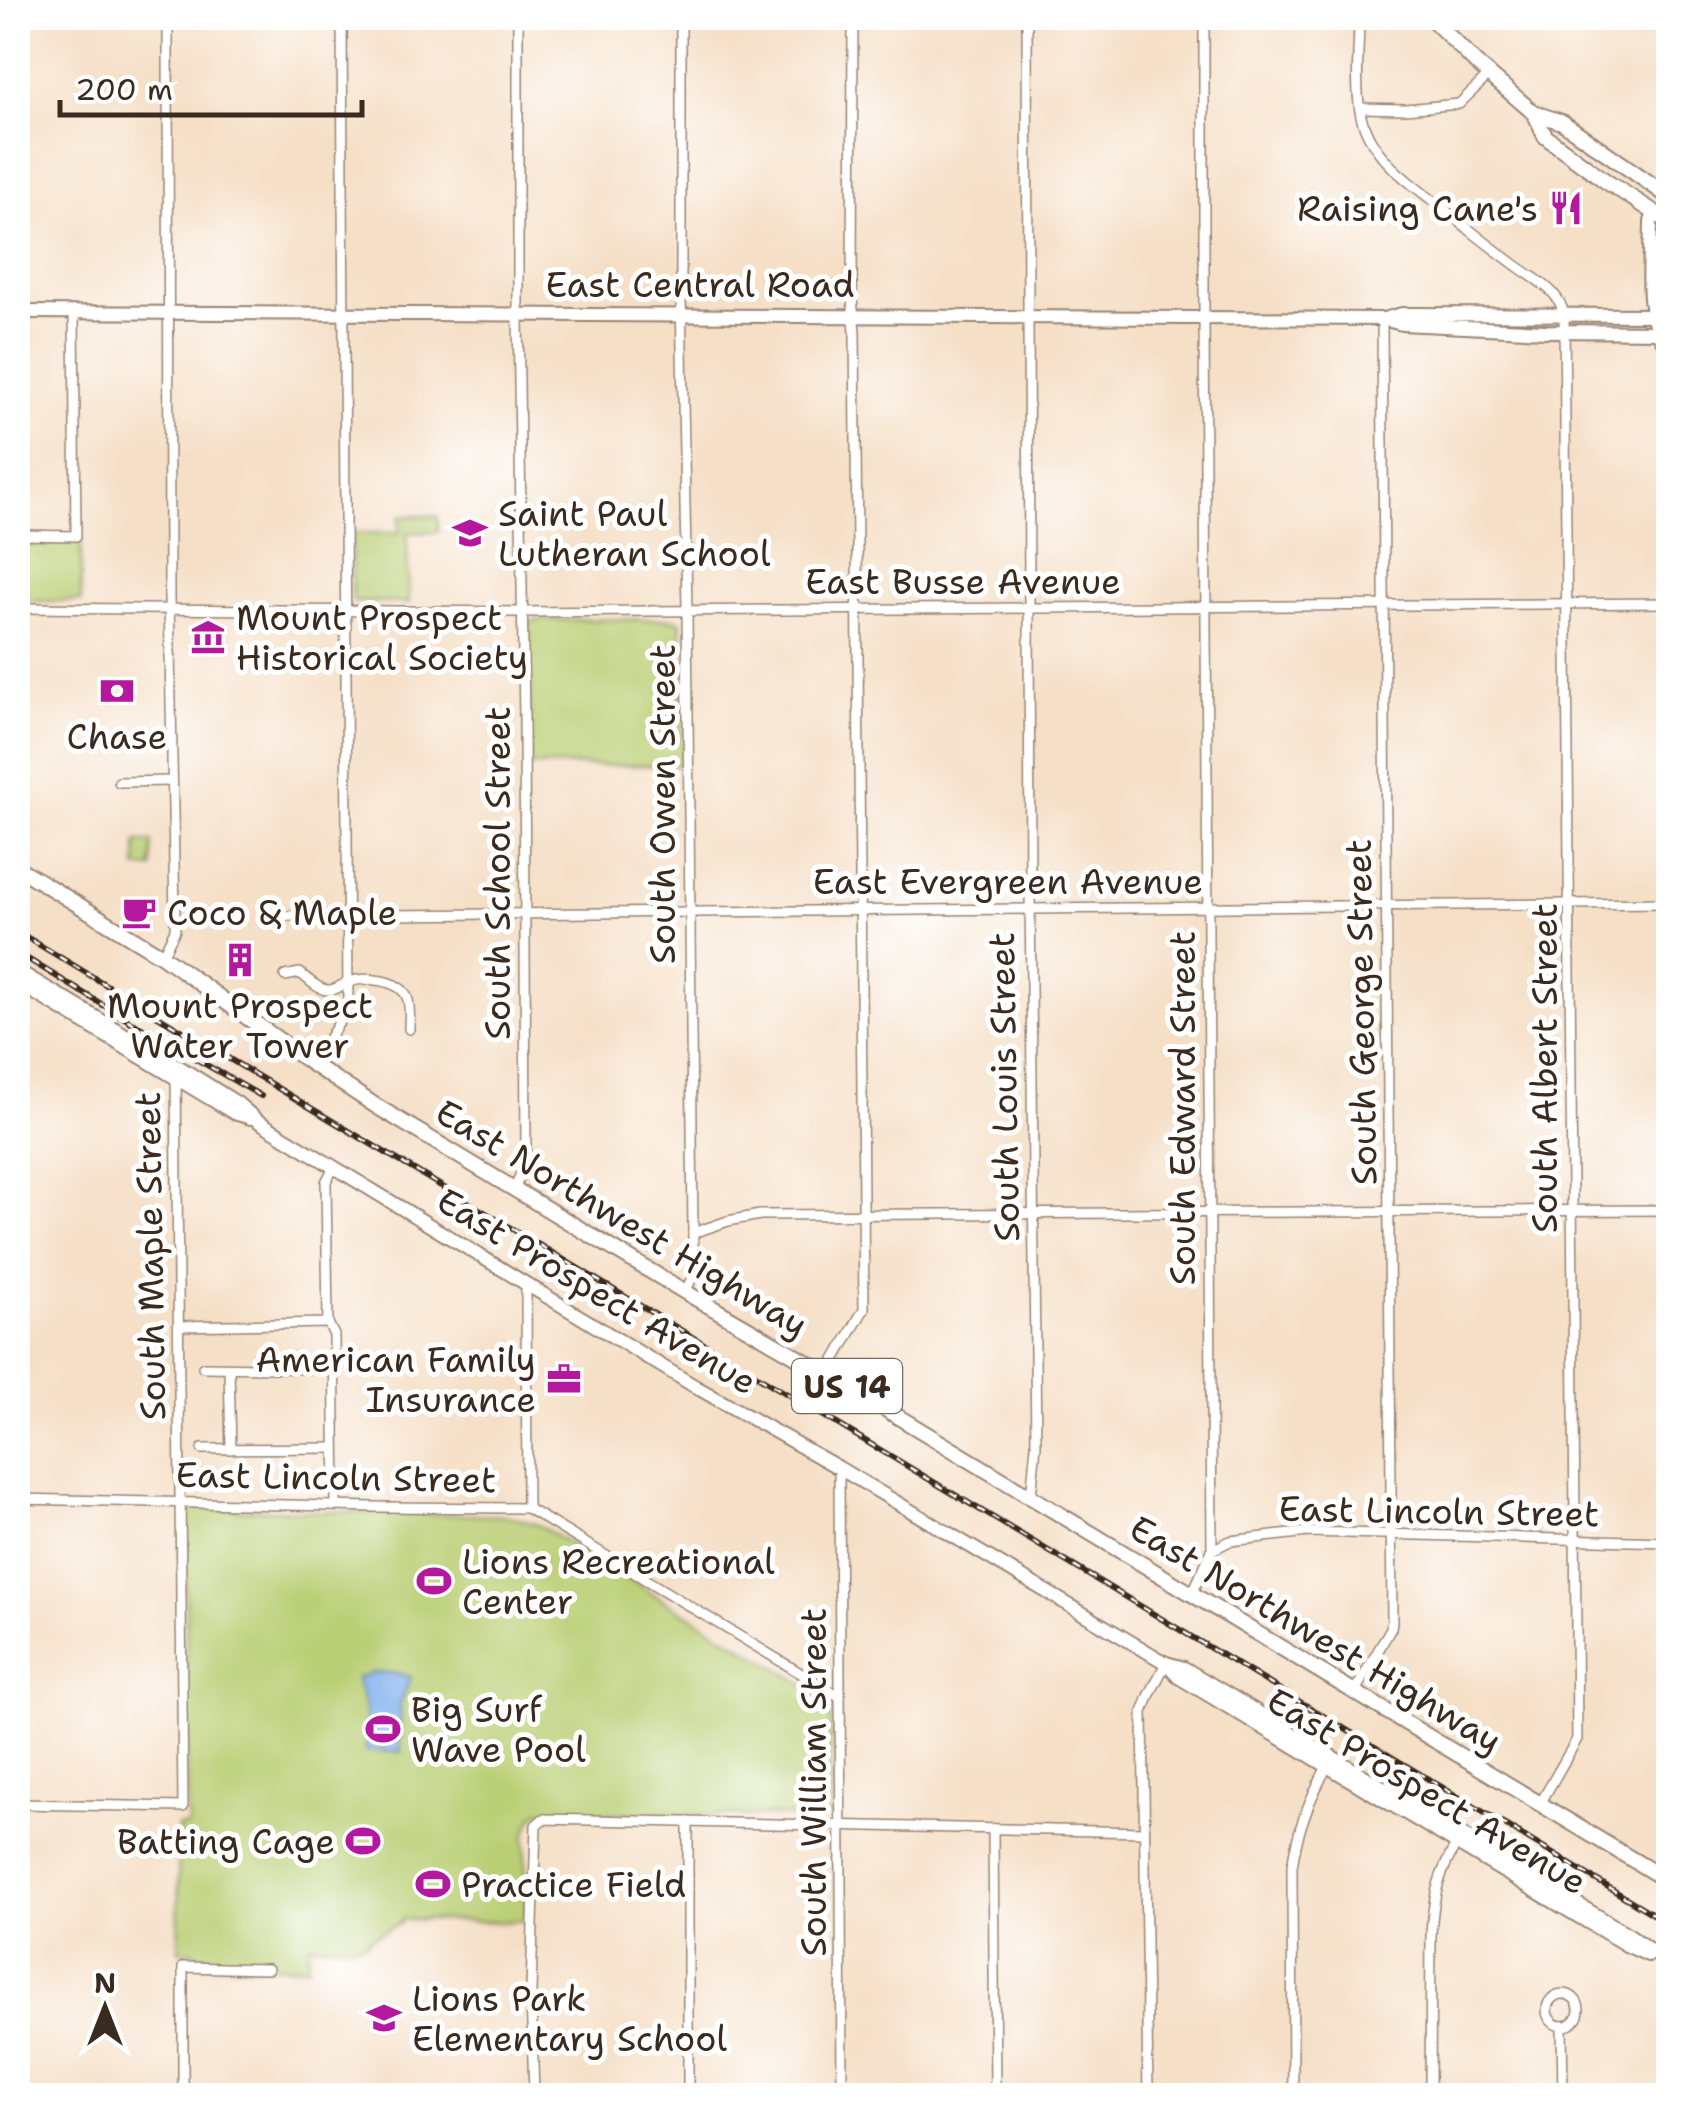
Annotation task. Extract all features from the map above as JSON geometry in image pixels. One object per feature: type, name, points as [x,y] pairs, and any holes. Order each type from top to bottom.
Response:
[{"type":"main road","points":[[1430,18],[1534,112],[1562,122],[1668,196]]},
{"type":"main road","points":[[1534,112],[1546,136],[1668,222]]},
{"type":"main road","name":"East Northwest Highway","points":[[18,868],[162,956],[348,1089],[1668,1881]]},
{"type":"street","points":[[162,956],[175,930],[167,313],[168,18]]},
{"type":"street","points":[[330,1037],[348,1007],[342,18]]},
{"type":"street","name":"South School Street","points":[[513,1190],[526,1160],[518,18]]},
{"type":"street","name":"South Owen Street","points":[[681,18],[692,1232],[692,1276],[685,1292]]},
{"type":"street","points":[[827,1374],[864,1309],[852,18]]},
{"type":"street","name":"South Louis Street","points":[[1027,18],[1036,1445],[1031,1498]]},
{"type":"street","name":"South Edward Street","points":[[1192,1594],[1212,1550],[1204,18]]},
{"type":"street","points":[[1359,18],[1360,108],[1373,143],[1392,166],[1488,245],[1551,290],[1559,298],[1565,322]]},
{"type":"street","points":[[1360,108],[1459,104],[1489,75]]},
{"type":"street","points":[[1654,212],[1652,315],[1668,348]]},
{"type":"street","name":"East Central Road","points":[[18,312],[1026,316],[1382,320],[1413,324],[1565,322],[1668,315]]},
{"type":"street","points":[[18,535],[76,536],[74,313]]},
{"type":"street","name":"South George Street","points":[[1354,1693],[1392,1628],[1382,320]]},
{"type":"street","name":"East Central Road","points":[[1565,322],[1663,332]]},
{"type":"street","name":"South Albert Street","points":[[1540,1804],[1577,1739],[1565,322]]},
{"type":"street","name":"East Busse Avenue","points":[[18,608],[522,612],[1668,603]]},
{"type":"street","points":[[119,782],[172,781]]},
{"type":"street","name":"East Evergreen Avenue","points":[[277,916],[1668,903]]},
{"type":"street","name":"East Prospect Avenue","points":[[18,971],[176,1072]]},
{"type":"street","points":[[285,976],[300,973],[328,990],[348,982],[376,980],[403,990],[410,1006],[409,1029]]},
{"type":"street","name":"East Prospect Avenue","points":[[18,983],[237,1103],[258,1121],[696,1388],[839,1468],[1166,1663],[1184,1668],[1329,1761],[1631,1936],[1666,1963]]},
{"type":"street","name":"South Maple Street","points":[[18,1804],[183,1807],[176,1072]]},
{"type":"street","points":[[334,1167],[326,1182],[328,1323],[334,1335],[336,1506]]},
{"type":"street","points":[[692,1232],[750,1216],[1668,1210]]},
{"type":"street","points":[[526,1285],[527,1508]]},
{"type":"street","points":[[178,1326],[328,1323]]},
{"type":"street","points":[[203,1368],[334,1368]]},
{"type":"street","points":[[228,1368],[230,1448]]},
{"type":"street","points":[[202,1449],[335,1448]]},
{"type":"street","name":"South William Street","points":[[839,1468],[842,2096]]},
{"type":"street","name":"East Lincoln Street","points":[[18,1499],[527,1508],[840,1698]]},
{"type":"street","name":"East Lincoln Street","points":[[1212,1550],[1230,1541],[1293,1533],[1668,1542]]},
{"type":"street","points":[[1148,2096],[1144,1712],[1166,1663]]},
{"type":"street","points":[[1293,2096],[1292,1868],[1297,1833],[1329,1761]]},
{"type":"street","points":[[534,2096],[531,1992],[535,1843],[536,1825],[543,1819],[1144,1832]]},
{"type":"street","points":[[688,1822],[688,2096]]},
{"type":"street","points":[[993,1828],[995,2096]]},
{"type":"street","points":[[1430,2096],[1433,1906],[1441,1871],[1460,1839]]},
{"type":"street","points":[[184,2096],[183,1967],[268,1969]]},
{"type":"street","points":[[1562,2026],[1563,2096]]},
{"type":"street","points":[[1668,2068],[1668,2084]]},
{"type":"green space","points":[[400,516],[438,516],[438,532],[407,533],[409,603],[354,602],[352,533],[399,533]]},
{"type":"green space","points":[[18,540],[81,540],[81,601],[18,601]]},
{"type":"green space","points":[[676,619],[681,623],[683,765],[530,766],[529,623]]},
{"type":"green space","points":[[137,842],[152,842],[152,868],[137,868]]},
{"type":"green space","points":[[192,1508],[509,1516],[538,1525],[831,1700],[831,1814],[821,1817],[539,1812],[525,1835],[526,1920],[402,1919],[369,1942],[309,1944],[308,1967],[200,1963],[193,1951],[179,1951],[178,1827],[188,1826],[185,1516]]},
{"type":"water","name":"Big Surf Wave Pool","points":[[371,1673],[411,1677],[400,1705],[401,1752],[366,1751],[365,1706],[356,1678]]},
{"type":"railway","points":[[18,932],[1668,1923]]},
{"type":"railway","points":[[18,953],[261,1096]]},
{"type":"place","name":"Raising Cane's","points":[[1566,208]]},
{"type":"place","name":"Saint Paul Lutheran School","points":[[470,533]]},
{"type":"place","name":"Mount Prospect Historical Society","points":[[208,637]]},
{"type":"place","name":"Chase","points":[[117,691]]},
{"type":"place","name":"Coco & Maple","points":[[139,912]]},
{"type":"place","name":"Mount Prospect Water Tower","points":[[240,960]]},
{"type":"place","name":"American Family Insurance","points":[[564,1379]]},
{"type":"place","name":"Lions Recreational Center","points":[[434,1581]]},
{"type":"place","name":"Big Surf Wave Pool","points":[[383,1729]]},
{"type":"place","name":"Batting Cage","points":[[363,1841]]},
{"type":"place","name":"Practice Field","points":[[433,1884]]},
{"type":"place","name":"Lions Park Elementary School","points":[[384,2018]]}]
